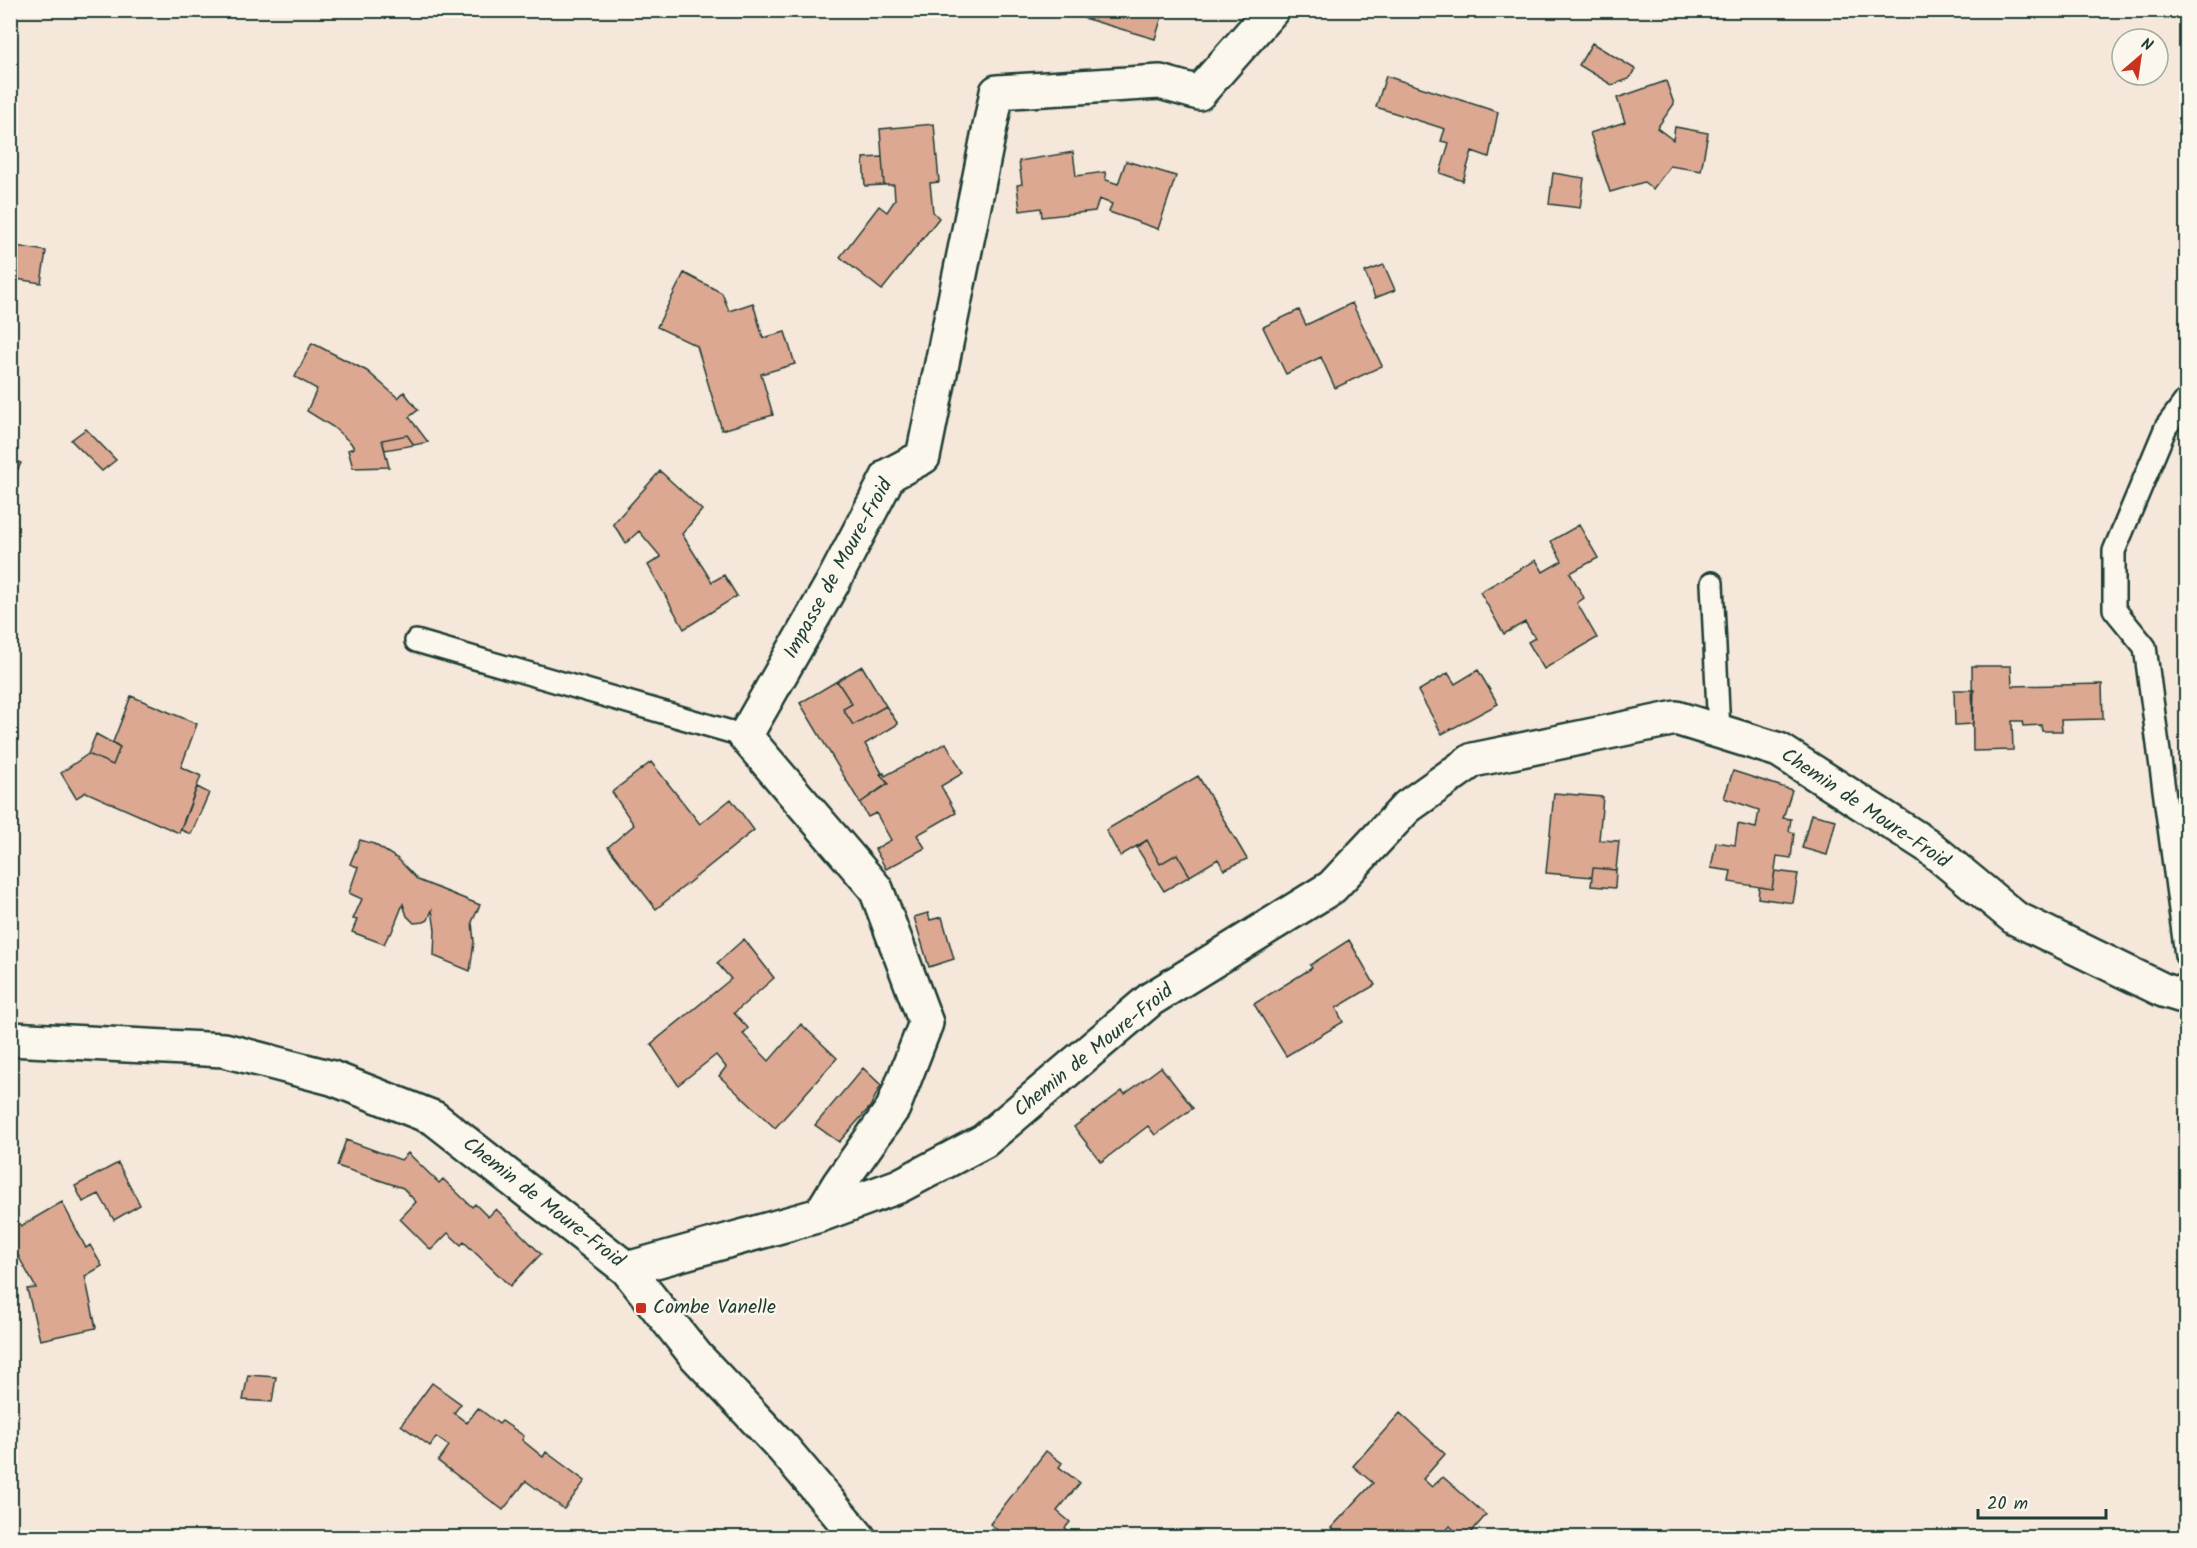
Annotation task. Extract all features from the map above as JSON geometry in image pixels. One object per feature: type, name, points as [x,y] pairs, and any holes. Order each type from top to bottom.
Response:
[{"type":"street","name":"Impasse de Moure-Froid","points":[[745,736],[833,582],[889,475],[923,457],[997,92],[1160,82],[1199,93],[1272,10]]},
{"type":"street","name":"Chemin de Moure-Froid","points":[[10,1039],[224,1050],[332,1077],[434,1118],[627,1269],[820,1215],[899,1186],[984,1141],[1151,999],[1332,887],[1407,807],[1473,760],[1676,718],[1779,750],[1927,845],[2015,918],[2163,990],[2187,997]]},
{"type":"street","points":[[745,736],[876,889],[926,1023],[893,1108],[820,1215]]},
{"type":"street","points":[[627,1269],[696,1356],[782,1447],[859,1538]]},
{"type":"lane","points":[[2187,400],[2166,428],[2114,551],[2114,609],[2145,646],[2187,955]]},
{"type":"lane","points":[[1712,583],[1719,732]]},
{"type":"lane","points":[[416,641],[745,736]]},
{"type":"building","points":[[1071,10],[1164,10],[1155,39],[1070,14]]},
{"type":"building","points":[[1592,43],[1635,69],[1629,79],[1612,85],[1579,65]]},
{"type":"building","points":[[1386,76],[1498,112],[1489,157],[1472,151],[1463,181],[1440,173],[1449,143],[1441,141],[1445,129],[1376,107]]},
{"type":"building","points":[[1666,81],[1674,104],[1657,128],[1673,140],[1675,127],[1708,133],[1701,171],[1670,166],[1653,189],[1644,182],[1610,192],[1590,133],[1625,122],[1617,98]]},
{"type":"building","points":[[934,124],[939,182],[930,183],[933,212],[939,218],[882,290],[840,257],[879,206],[887,212],[895,200],[894,185],[884,185],[880,129]]},
{"type":"building","points":[[1073,152],[1076,176],[1105,172],[1106,180],[1118,184],[1126,161],[1176,176],[1158,229],[1109,212],[1112,204],[1099,199],[1095,211],[1042,217],[1041,208],[1020,211],[1017,185],[1022,184],[1019,161]]},
{"type":"building","points":[[882,157],[884,185],[865,186],[863,158]]},
{"type":"building","points":[[1553,173],[1584,178],[1580,208],[1549,204]]},
{"type":"building","points":[[10,245],[46,251],[41,283],[10,278]]},
{"type":"building","points":[[1384,265],[1395,290],[1375,298],[1365,272]]},
{"type":"building","points":[[684,273],[722,293],[729,311],[753,303],[763,338],[785,332],[795,364],[761,374],[773,415],[722,430],[697,346],[657,327]]},
{"type":"building","points":[[1352,303],[1382,366],[1335,388],[1321,357],[1286,374],[1263,327],[1299,310],[1306,325]]},
{"type":"building","points":[[312,343],[367,371],[398,398],[404,392],[418,410],[409,417],[428,442],[414,445],[407,435],[382,440],[389,467],[353,468],[348,450],[354,448],[351,443],[333,427],[307,411],[317,389],[295,377]]},
{"type":"building","points":[[86,429],[116,460],[102,471],[71,440]]},
{"type":"building","points":[[407,435],[414,445],[385,450],[382,440]]},
{"type":"building","points":[[10,458],[21,463],[10,485]]},
{"type":"building","points":[[660,471],[702,510],[682,534],[712,582],[724,575],[737,596],[684,629],[648,565],[661,557],[639,531],[626,543],[613,524]]},
{"type":"building","points":[[1579,525],[1598,558],[1570,573],[1584,598],[1577,603],[1597,638],[1544,669],[1528,642],[1535,638],[1525,622],[1504,634],[1480,592],[1536,560],[1543,572],[1562,561],[1551,541]]},
{"type":"building","points":[[862,666],[886,706],[853,725],[843,709],[852,704],[837,681]]},
{"type":"building","points":[[1972,666],[2011,666],[2012,686],[2102,684],[2103,719],[2061,720],[2062,731],[2042,731],[2041,725],[2023,726],[2022,721],[2012,721],[2013,750],[1973,751]]},
{"type":"building","points":[[1478,670],[1498,704],[1442,734],[1418,691],[1448,673],[1455,684]]},
{"type":"building","points":[[837,681],[852,704],[843,709],[853,725],[886,706],[898,724],[865,744],[882,773],[880,774],[888,783],[860,803],[800,703]]},
{"type":"building","points":[[1954,690],[1974,690],[1973,724],[1955,725]]},
{"type":"building","points":[[131,696],[197,724],[181,767],[201,776],[179,833],[86,792],[76,798],[61,773],[88,754],[113,765],[120,747],[113,742]]},
{"type":"building","points":[[96,734],[120,747],[113,765],[88,754]]},
{"type":"building","points":[[946,743],[963,773],[941,786],[956,813],[917,835],[925,848],[886,869],[875,849],[891,840],[876,813],[868,817],[860,803],[888,784],[881,775],[884,773],[885,776]]},
{"type":"building","points":[[651,762],[700,824],[731,799],[754,830],[656,909],[608,847],[634,825],[612,792]]},
{"type":"building","points":[[1733,771],[1792,790],[1783,818],[1791,819],[1789,831],[1794,833],[1791,858],[1777,856],[1772,889],[1729,882],[1731,871],[1711,868],[1716,842],[1735,845],[1738,824],[1756,828],[1759,810],[1724,798]]},
{"type":"building","points":[[1198,776],[1247,859],[1224,870],[1218,859],[1190,876],[1177,854],[1160,864],[1147,840],[1120,856],[1106,830]]},
{"type":"building","points":[[197,787],[209,793],[191,834],[181,830]]},
{"type":"building","points":[[1554,793],[1603,797],[1599,840],[1619,841],[1616,870],[1593,868],[1592,877],[1546,873]]},
{"type":"building","points":[[1811,814],[1836,820],[1827,855],[1802,848]]},
{"type":"building","points":[[360,840],[374,844],[398,859],[418,880],[480,905],[472,922],[474,942],[470,971],[434,956],[435,930],[432,910],[428,920],[414,923],[407,916],[403,904],[391,934],[384,944],[352,932],[357,920],[353,919],[362,899],[349,893],[358,867],[350,864]]},
{"type":"building","points":[[1147,840],[1160,864],[1177,854],[1190,876],[1164,891],[1137,848]]},
{"type":"building","points":[[1593,868],[1616,870],[1615,888],[1591,886]]},
{"type":"building","points":[[1775,871],[1798,874],[1793,903],[1758,898],[1759,887],[1772,889]]},
{"type":"building","points":[[928,913],[930,920],[942,917],[954,959],[929,967],[914,917]]},
{"type":"building","points":[[744,939],[774,978],[734,1013],[748,1028],[743,1034],[769,1061],[801,1024],[837,1058],[775,1128],[719,1076],[726,1067],[716,1055],[678,1085],[651,1044],[731,979],[717,963]]},
{"type":"building","points":[[1349,940],[1375,985],[1336,1008],[1343,1022],[1286,1056],[1254,1004],[1312,968],[1310,965]]},
{"type":"building","points":[[1161,1067],[1193,1108],[1155,1135],[1148,1126],[1101,1162],[1074,1127],[1122,1091],[1125,1094]]},
{"type":"building","points":[[863,1068],[881,1085],[870,1107],[839,1142],[815,1125]]},
{"type":"building","points":[[346,1140],[401,1160],[408,1153],[439,1183],[443,1179],[472,1207],[475,1204],[488,1217],[496,1209],[541,1254],[510,1286],[464,1242],[461,1245],[448,1233],[431,1250],[400,1219],[416,1202],[403,1188],[337,1166]]},
{"type":"building","points":[[118,1163],[140,1205],[114,1220],[99,1194],[83,1202],[75,1186]]},
{"type":"building","points":[[62,1202],[86,1248],[90,1245],[102,1266],[85,1276],[96,1328],[40,1340],[27,1289],[36,1288],[16,1252],[10,1255],[10,1218],[15,1216],[21,1226]]},
{"type":"building","points":[[248,1375],[276,1377],[272,1402],[243,1400]]},
{"type":"building","points":[[432,1383],[461,1404],[454,1413],[467,1423],[478,1408],[499,1424],[502,1421],[524,1436],[522,1440],[543,1457],[546,1452],[585,1481],[564,1509],[526,1481],[503,1510],[438,1461],[449,1446],[436,1437],[430,1446],[401,1425]]},
{"type":"building","points":[[1400,1413],[1445,1454],[1423,1479],[1432,1487],[1443,1477],[1486,1515],[1466,1538],[1462,1538],[1450,1526],[1440,1538],[1392,1538],[1390,1535],[1388,1538],[1342,1538],[1331,1528],[1373,1483],[1353,1466]]},
{"type":"building","points":[[1046,1451],[1062,1463],[1059,1467],[1080,1483],[1057,1511],[1070,1522],[1065,1528],[1077,1538],[1007,1538],[990,1524]]},
{"type":"place","name":"Combe Vanelle","points":[[641,1308]]}]
